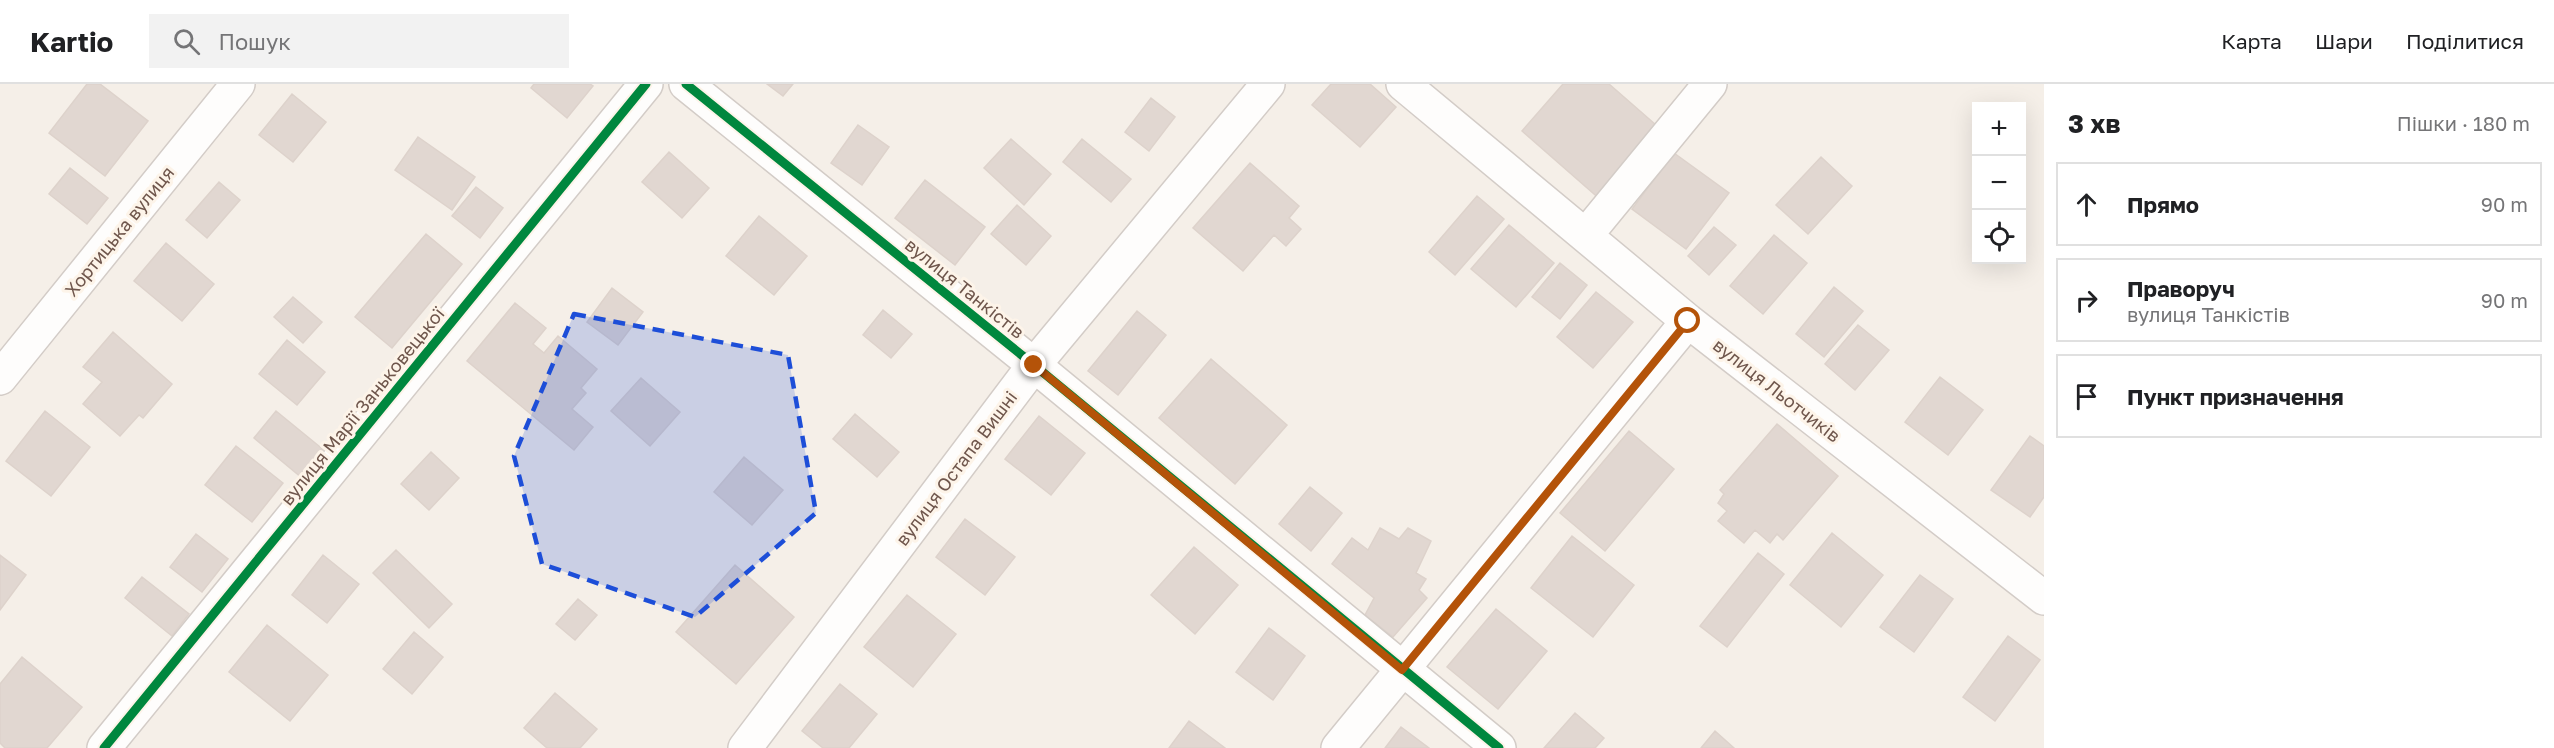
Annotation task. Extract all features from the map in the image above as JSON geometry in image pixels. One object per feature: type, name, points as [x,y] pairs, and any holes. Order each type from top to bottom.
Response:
[{"type":"street","name":"Хортицька вулиця","points":[[0,378],[238,84]]},
{"type":"street","name":"вулиця Марії Заньковецької","points":[[104,748],[646,84]]},
{"type":"street","name":"вулиця Танкістів","points":[[686,84],[1034,365],[1499,748]]},
{"type":"street","name":"вулиця Остапа Вишні","points":[[745,748],[1034,365],[1268,84]]},
{"type":"street","name":"вулиця Льотчиків","points":[[1403,84],[1688,321],[2044,597]]},
{"type":"street","points":[[1586,236],[1710,84]]},
{"type":"street","points":[[1338,748],[1688,321]]},
{"type":"highlighted area","points":[[574,314],[788,355],[816,513],[695,617],[542,564],[514,456]]},
{"type":"building","points":[[87,84],[100,84],[148,121],[105,176],[49,133]]},
{"type":"building","points":[[534,84],[590,84],[593,86],[567,118],[531,88]]},
{"type":"building","points":[[767,84],[793,84],[783,96]]},
{"type":"building","points":[[1331,84],[1370,84],[1396,107],[1360,147],[1312,105]]},
{"type":"building","points":[[1563,84],[1609,84],[1664,132],[1602,201],[1522,131]]},
{"type":"building","points":[[292,94],[326,122],[293,162],[259,135]]},
{"type":"building","points":[[1151,98],[1175,117],[1149,151],[1125,132]]},
{"type":"building","points":[[858,125],[889,147],[862,185],[831,163]]},
{"type":"building","points":[[418,137],[475,177],[452,210],[395,170]]},
{"type":"building","points":[[1011,139],[1051,174],[1024,205],[984,168]]},
{"type":"building","points":[[1082,139],[1131,179],[1111,202],[1063,162]]},
{"type":"building","points":[[669,152],[709,188],[682,218],[642,182]]},
{"type":"building","points":[[1674,153],[1729,193],[1686,249],[1632,209]]},
{"type":"building","points":[[1821,157],[1852,186],[1808,234],[1776,205]]},
{"type":"building","points":[[1250,163],[1299,206],[1289,218],[1301,229],[1286,246],[1274,235],[1243,271],[1193,228]]},
{"type":"building","points":[[70,168],[108,198],[87,224],[49,194]]},
{"type":"building","points":[[925,180],[985,227],[955,265],[895,218]]},
{"type":"building","points":[[219,182],[240,200],[207,238],[186,220]]},
{"type":"building","points":[[476,187],[503,208],[480,238],[452,216]]},
{"type":"building","points":[[1477,196],[1504,219],[1455,275],[1429,252]]},
{"type":"building","points":[[1017,205],[1051,236],[1026,265],[991,234]]},
{"type":"building","points":[[759,216],[807,256],[774,295],[726,256]]},
{"type":"building","points":[[1509,225],[1554,263],[1516,307],[1471,269]]},
{"type":"building","points":[[1714,227],[1736,245],[1709,275],[1688,256]]},
{"type":"building","points":[[426,234],[462,264],[392,348],[355,317]]},
{"type":"building","points":[[1774,235],[1807,263],[1763,314],[1730,286]]},
{"type":"building","points":[[166,243],[214,284],[182,321],[134,281]]},
{"type":"building","points":[[1560,263],[1587,285],[1560,319],[1532,297]]},
{"type":"building","points":[[1834,287],[1863,311],[1824,357],[1796,334]]},
{"type":"building","points":[[612,288],[643,312],[618,345],[587,322]]},
{"type":"building","points":[[1596,292],[1633,322],[1593,368],[1557,337]]},
{"type":"building","points":[[293,297],[322,322],[303,343],[274,317]]},
{"type":"building","points":[[515,303],[546,328],[533,344],[544,353],[558,336],[597,369],[581,388],[586,393],[572,409],[593,427],[574,450],[467,361]]},
{"type":"building","points":[[883,310],[912,334],[891,358],[863,335]]},
{"type":"building","points":[[1137,311],[1166,335],[1118,395],[1088,371]]},
{"type":"building","points":[[1858,325],[1889,350],[1855,390],[1825,364]]},
{"type":"building","points":[[113,332],[172,384],[143,418],[139,415],[120,436],[83,404],[102,382],[83,367]]},
{"type":"building","points":[[287,340],[325,372],[297,405],[259,374]]},
{"type":"building","points":[[1211,359],[1287,425],[1235,484],[1159,418]]},
{"type":"building","points":[[1940,377],[1983,410],[1948,455],[1905,422]]},
{"type":"building","points":[[641,378],[680,412],[650,446],[611,411]]},
{"type":"building","points":[[45,411],[90,447],[51,496],[6,461]]},
{"type":"building","points":[[276,411],[325,451],[302,478],[254,438]]},
{"type":"building","points":[[855,414],[899,452],[877,477],[833,439]]},
{"type":"building","points":[[1039,416],[1085,453],[1051,495],[1005,459]]},
{"type":"building","points":[[1777,424],[1838,476],[1783,540],[1777,534],[1770,543],[1755,530],[1744,543],[1718,521],[1727,511],[1718,503],[1724,494],[1720,490]]},
{"type":"building","points":[[1629,431],[1674,469],[1605,551],[1560,513]]},
{"type":"building","points":[[2030,436],[2044,446],[2044,497],[2030,517],[1991,490]]},
{"type":"building","points":[[236,446],[283,483],[252,522],[205,485]]},
{"type":"building","points":[[431,452],[459,478],[429,510],[401,484]]},
{"type":"building","points":[[744,457],[783,490],[752,525],[714,492]]},
{"type":"building","points":[[1310,487],[1342,513],[1311,551],[1279,524]]},
{"type":"building","points":[[965,519],[1015,557],[985,595],[936,557]]},
{"type":"building","points":[[1380,528],[1399,539],[1408,528],[1431,541],[1416,573],[1426,579],[1419,590],[1427,598],[1393,637],[1365,615],[1374,598],[1332,564],[1352,538],[1368,550]]},
{"type":"building","points":[[1832,533],[1883,575],[1841,627],[1790,585]]},
{"type":"building","points":[[196,534],[228,559],[202,592],[170,567]]},
{"type":"building","points":[[1572,536],[1634,585],[1593,637],[1531,588]]},
{"type":"building","points":[[1194,547],[1238,585],[1195,634],[1151,595]]},
{"type":"building","points":[[396,550],[452,604],[429,628],[373,573]]},
{"type":"building","points":[[1758,553],[1784,574],[1727,647],[1700,626]]},
{"type":"building","points":[[0,555],[26,575],[0,610]]},
{"type":"building","points":[[323,555],[359,584],[327,623],[292,595]]},
{"type":"building","points":[[735,565],[794,617],[736,684],[676,632]]},
{"type":"building","points":[[1920,575],[1953,599],[1914,652],[1880,627]]},
{"type":"building","points":[[142,577],[189,614],[172,636],[125,598]]},
{"type":"building","points":[[907,595],[956,634],[913,687],[864,647]]},
{"type":"building","points":[[578,599],[597,615],[575,640],[556,624]]},
{"type":"building","points":[[1496,609],[1547,651],[1498,709],[1447,667]]},
{"type":"building","points":[[267,625],[328,675],[290,721],[229,672]]},
{"type":"building","points":[[1269,628],[1305,656],[1273,700],[1236,672]]},
{"type":"building","points":[[414,632],[443,657],[412,694],[383,669]]},
{"type":"building","points":[[2008,636],[2040,660],[1995,721],[1963,697]]},
{"type":"building","points":[[22,657],[82,707],[47,748],[5,748],[0,743],[0,684]]},
{"type":"building","points":[[840,684],[877,714],[849,748],[823,748],[802,731]]},
{"type":"building","points":[[555,693],[597,729],[580,748],[547,748],[524,728]]},
{"type":"building","points":[[1575,713],[1604,738],[1595,748],[1544,748]]},
{"type":"building","points":[[1189,721],[1225,748],[1169,748]]},
{"type":"building","points":[[1401,727],[1429,748],[1385,748]]},
{"type":"building","points":[[1715,731],[1734,748],[1701,748]]},
{"type":"cycle path","points":[[104,748],[646,84]]},
{"type":"cycle path","points":[[686,84],[1034,365],[1499,748]]},
{"type":"route","points":[[1034,365],[1402,670],[1688,321]]}]
